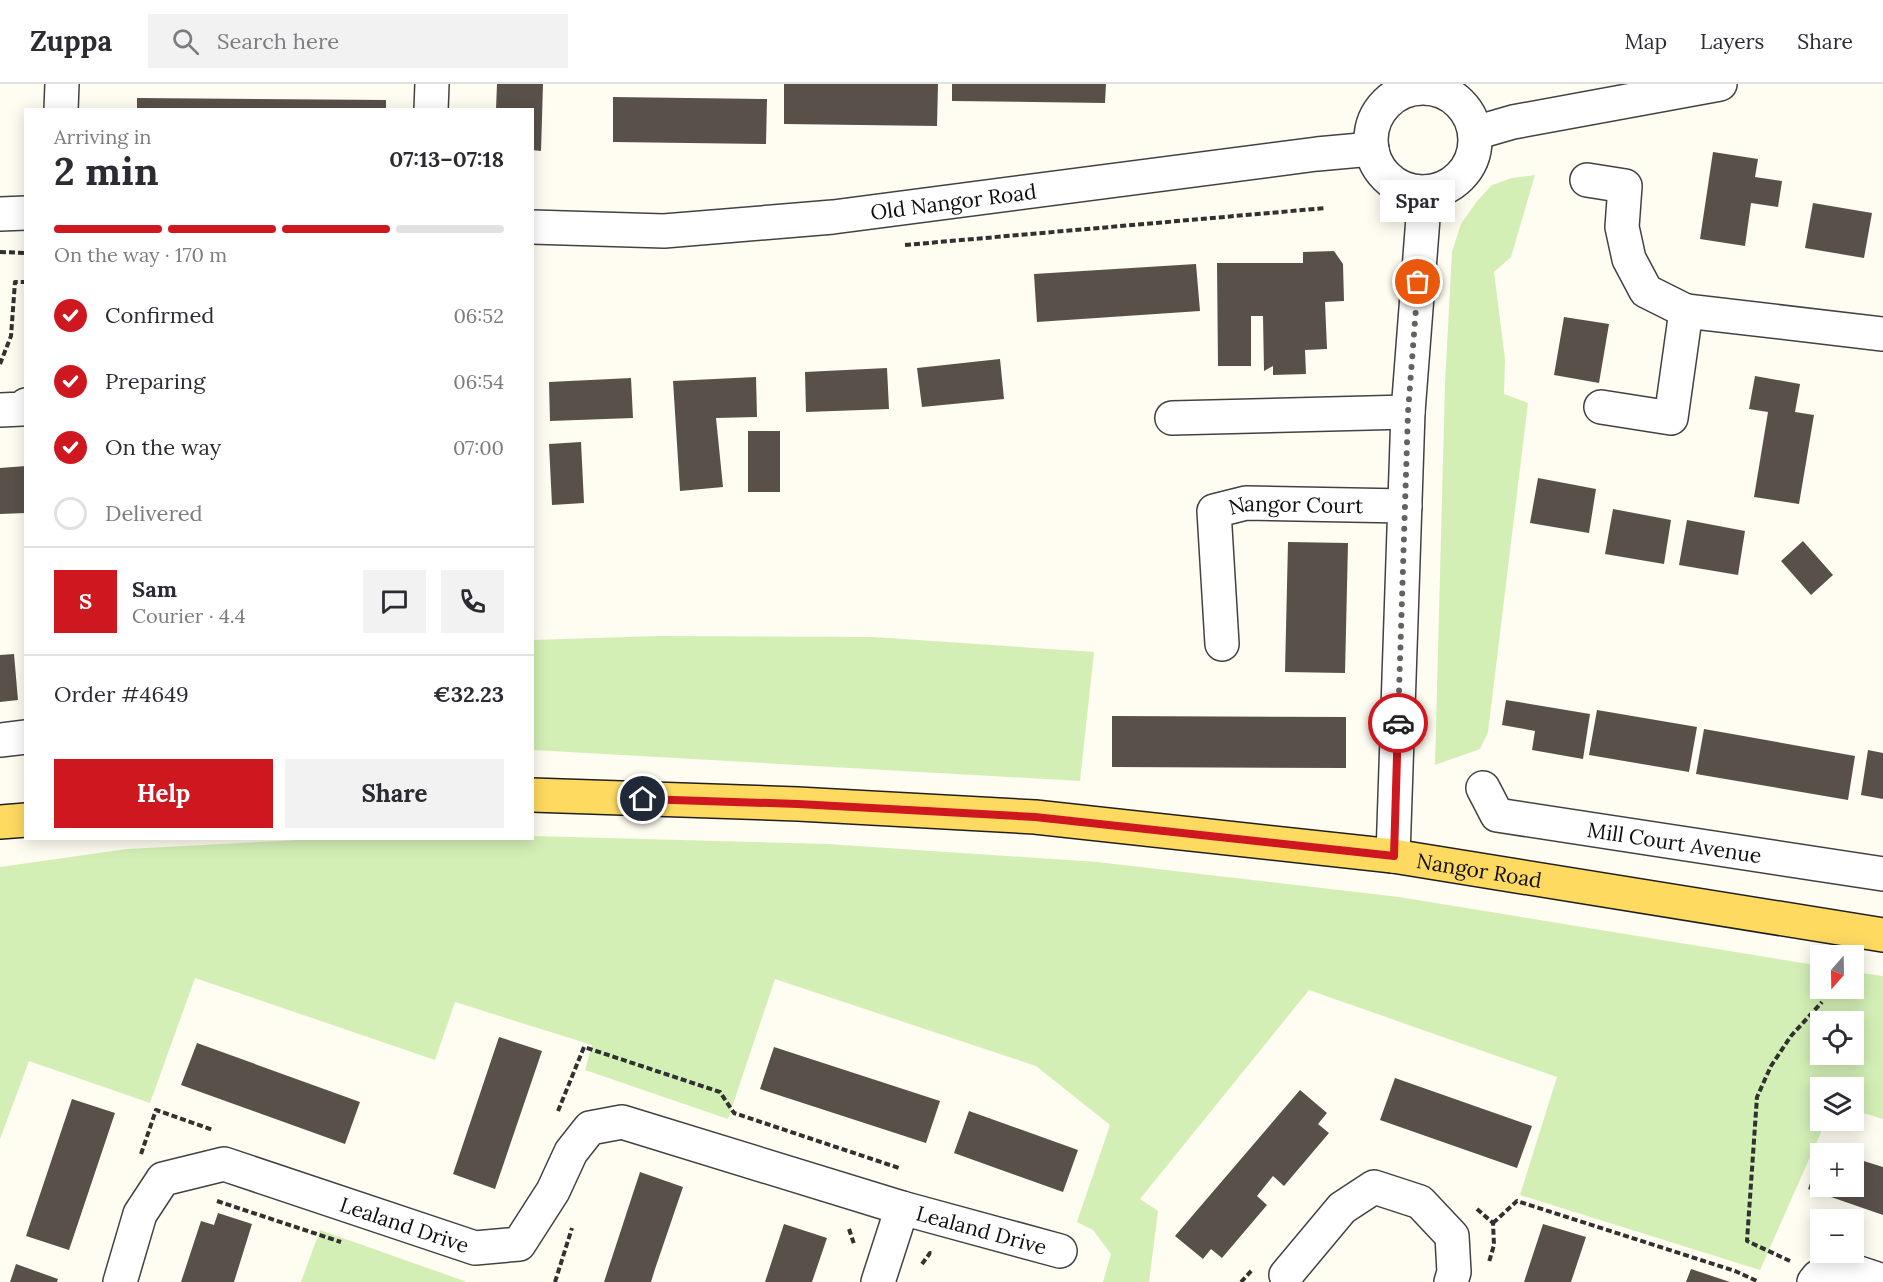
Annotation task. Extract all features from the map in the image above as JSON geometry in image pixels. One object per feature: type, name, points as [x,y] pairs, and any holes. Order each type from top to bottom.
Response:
[{"type":"main road","name":"Nangor Road","points":[[534,795],[798,804],[1035,817],[1394,856],[1883,935]]},
{"type":"main road","points":[[0,822],[24,820]]},
{"type":"street","points":[[61,108],[62,84]]},
{"type":"street","points":[[431,108],[432,84]]},
{"type":"street","points":[[1475,133],[1513,122],[1720,84]]},
{"type":"street","points":[[1421,86],[1453,97],[1465,109],[1475,133],[1473,156],[1466,170],[1455,182],[1440,190],[1425,192],[1408,190],[1393,183],[1381,171],[1372,149],[1371,140],[1373,124],[1381,110],[1392,99],[1421,86]]},
{"type":"street","name":"Old Nangor Road","points":[[534,227],[664,231],[822,218],[1372,149]]},
{"type":"street","points":[[1587,180],[1625,186],[1622,227],[1629,260],[1646,291],[1686,311],[1883,334]]},
{"type":"street","points":[[1394,856],[1408,412],[1425,192]]},
{"type":"street","points":[[0,213],[24,213]]},
{"type":"street","points":[[1601,407],[1671,418],[1686,311]]},
{"type":"street","points":[[0,411],[22,410],[24,408]]},
{"type":"street","points":[[1172,418],[1408,412]]},
{"type":"street","name":"Nangor Court","points":[[1222,644],[1214,511],[1246,503],[1405,506]]},
{"type":"street","points":[[0,740],[24,737]]},
{"type":"street","name":"Mill Court Avenue","points":[[1483,788],[1497,815],[1883,874]]},
{"type":"street","name":"Lealand Drive","points":[[120,1282],[141,1214],[164,1179],[224,1164],[475,1248],[519,1244],[553,1191],[571,1152],[590,1128],[622,1122],[902,1208],[1060,1251]]},
{"type":"street","points":[[1286,1275],[1342,1208],[1374,1187],[1420,1202],[1452,1236],[1454,1272],[1451,1282]]},
{"type":"street","name":"Lealand Drive","points":[[878,1282],[902,1208]]},
{"type":"street","points":[[1805,1273],[1818,1277],[1856,1272],[1883,1281]]},
{"type":"path","points":[[0,252],[24,252]]},
{"type":"path","points":[[0,364],[11,336],[15,282],[24,282]]},
{"type":"path","points":[[1805,1273],[1748,1241],[1757,1097],[1771,1066],[1791,1036],[1822,1002]]},
{"type":"path","points":[[216,1201],[350,1245]]},
{"type":"path","points":[[1494,1223],[1517,1201],[1735,1271],[1760,1282]]},
{"type":"green space","points":[[1535,175],[1511,257],[1494,272],[1505,359],[1504,394],[1528,403],[1488,732],[1480,749],[1435,765],[1445,384],[1452,252],[1461,224],[1492,185],[1512,178]]},
{"type":"green space","points":[[659,636],[873,637],[1094,652],[1080,781],[534,750],[534,640]]},
{"type":"green space","points":[[534,836],[827,844],[1097,862],[1399,897],[1810,964],[1810,999],[1864,999],[1864,973],[1883,976],[1883,1119],[1864,1113],[1864,1077],[1810,1077],[1810,1131],[1822,1131],[1816,1143],[1810,1143],[1810,1157],[1760,1270],[1520,1195],[1557,1077],[1309,990],[1140,1199],[1158,1211],[1149,1282],[1103,1282],[1111,1254],[1093,1230],[1077,1222],[1110,1125],[1036,1066],[775,979],[728,1119],[585,1070],[592,1045],[455,1002],[435,1060],[195,978],[150,1103],[29,1061],[0,1139],[0,867],[127,849],[299,840],[534,840]]},
{"type":"green space","points":[[320,1230],[467,1282],[301,1282]]},
{"type":"building","points":[[497,84],[543,84],[541,151],[534,150],[534,108],[496,108]]},
{"type":"building","points":[[784,84],[938,84],[937,126],[784,124]]},
{"type":"building","points":[[952,84],[1106,84],[1105,103],[952,101]]},
{"type":"building","points":[[613,97],[767,99],[766,144],[613,142]]},
{"type":"building","points":[[137,98],[386,100],[386,108],[137,108]]},
{"type":"building","points":[[1713,152],[1758,159],[1755,177],[1782,181],[1778,207],[1751,203],[1745,246],[1700,239]]},
{"type":"building","points":[[1813,203],[1872,213],[1864,258],[1805,248]]},
{"type":"building","points":[[1334,251],[1343,264],[1344,301],[1325,302],[1327,349],[1305,350],[1306,374],[1273,375],[1273,366],[1264,371],[1263,316],[1251,316],[1251,366],[1218,366],[1217,263],[1303,263],[1303,252]]},
{"type":"building","points":[[1196,264],[1200,311],[1037,322],[1034,274]]},
{"type":"building","points":[[1564,317],[1609,324],[1599,383],[1554,375]]},
{"type":"building","points":[[1000,359],[1004,399],[922,407],[917,368]]},
{"type":"building","points":[[887,368],[889,409],[806,412],[805,372]]},
{"type":"building","points":[[1755,376],[1800,384],[1795,412],[1814,415],[1799,504],[1754,497],[1768,412],[1749,409]]},
{"type":"building","points":[[756,377],[757,417],[716,418],[723,487],[680,491],[673,381]]},
{"type":"building","points":[[631,378],[633,418],[550,421],[549,382]]},
{"type":"building","points":[[748,431],[780,431],[780,492],[748,492]]},
{"type":"building","points":[[581,442],[584,503],[552,505],[549,444]]},
{"type":"building","points":[[24,466],[24,513],[0,514],[0,468]]},
{"type":"building","points":[[1538,478],[1596,489],[1589,533],[1530,523]]},
{"type":"building","points":[[1613,509],[1671,520],[1664,564],[1605,554]]},
{"type":"building","points":[[1687,520],[1745,531],[1738,575],[1679,565]]},
{"type":"building","points":[[1803,541],[1833,575],[1811,595],[1781,561]]},
{"type":"building","points":[[1288,542],[1348,543],[1345,673],[1285,672]]},
{"type":"building","points":[[14,654],[18,700],[0,702],[0,655]]},
{"type":"building","points":[[1506,700],[1590,714],[1583,759],[1532,750],[1535,731],[1502,725]]},
{"type":"building","points":[[1597,710],[1697,727],[1689,772],[1589,755]]},
{"type":"building","points":[[1112,716],[1346,717],[1346,768],[1112,767]]},
{"type":"building","points":[[1704,729],[1855,756],[1848,800],[1696,774]]},
{"type":"building","points":[[1868,750],[1883,753],[1883,799],[1861,795]]},
{"type":"building","points":[[499,1037],[542,1051],[495,1189],[453,1174]]},
{"type":"building","points":[[197,1043],[360,1102],[345,1144],[181,1085]]},
{"type":"building","points":[[774,1047],[940,1101],[926,1143],[760,1089]]},
{"type":"building","points":[[1395,1078],[1532,1126],[1517,1168],[1380,1120]]},
{"type":"building","points":[[1300,1090],[1327,1113],[1318,1124],[1329,1133],[1284,1186],[1273,1176],[1257,1196],[1267,1205],[1222,1258],[1211,1249],[1203,1259],[1175,1236]]},
{"type":"building","points":[[72,1099],[115,1113],[69,1250],[26,1236]]},
{"type":"building","points":[[969,1111],[1078,1150],[1063,1192],[954,1153]]},
{"type":"building","points":[[1864,1161],[1883,1167],[1883,1215],[1831,1197],[1864,1197]]},
{"type":"building","points":[[640,1172],[683,1187],[651,1282],[604,1282]]},
{"type":"building","points":[[218,1213],[252,1224],[234,1282],[181,1282],[201,1221],[214,1225]]},
{"type":"building","points":[[784,1224],[827,1238],[812,1282],[765,1282]]},
{"type":"building","points":[[1543,1224],[1586,1237],[1571,1282],[1524,1282]]},
{"type":"building","points":[[16,1264],[58,1279],[57,1282],[10,1282]]},
{"type":"building","points":[[1691,1269],[1730,1282],[1686,1282]]},
{"type":"way so far","points":[[1398,723],[1408,412],[1418,282]]},
{"type":"place","name":"Spar","points":[[1418,282]]},
{"type":"route","points":[[643,799],[798,804],[1035,817],[1394,856],[1398,723]]}]
